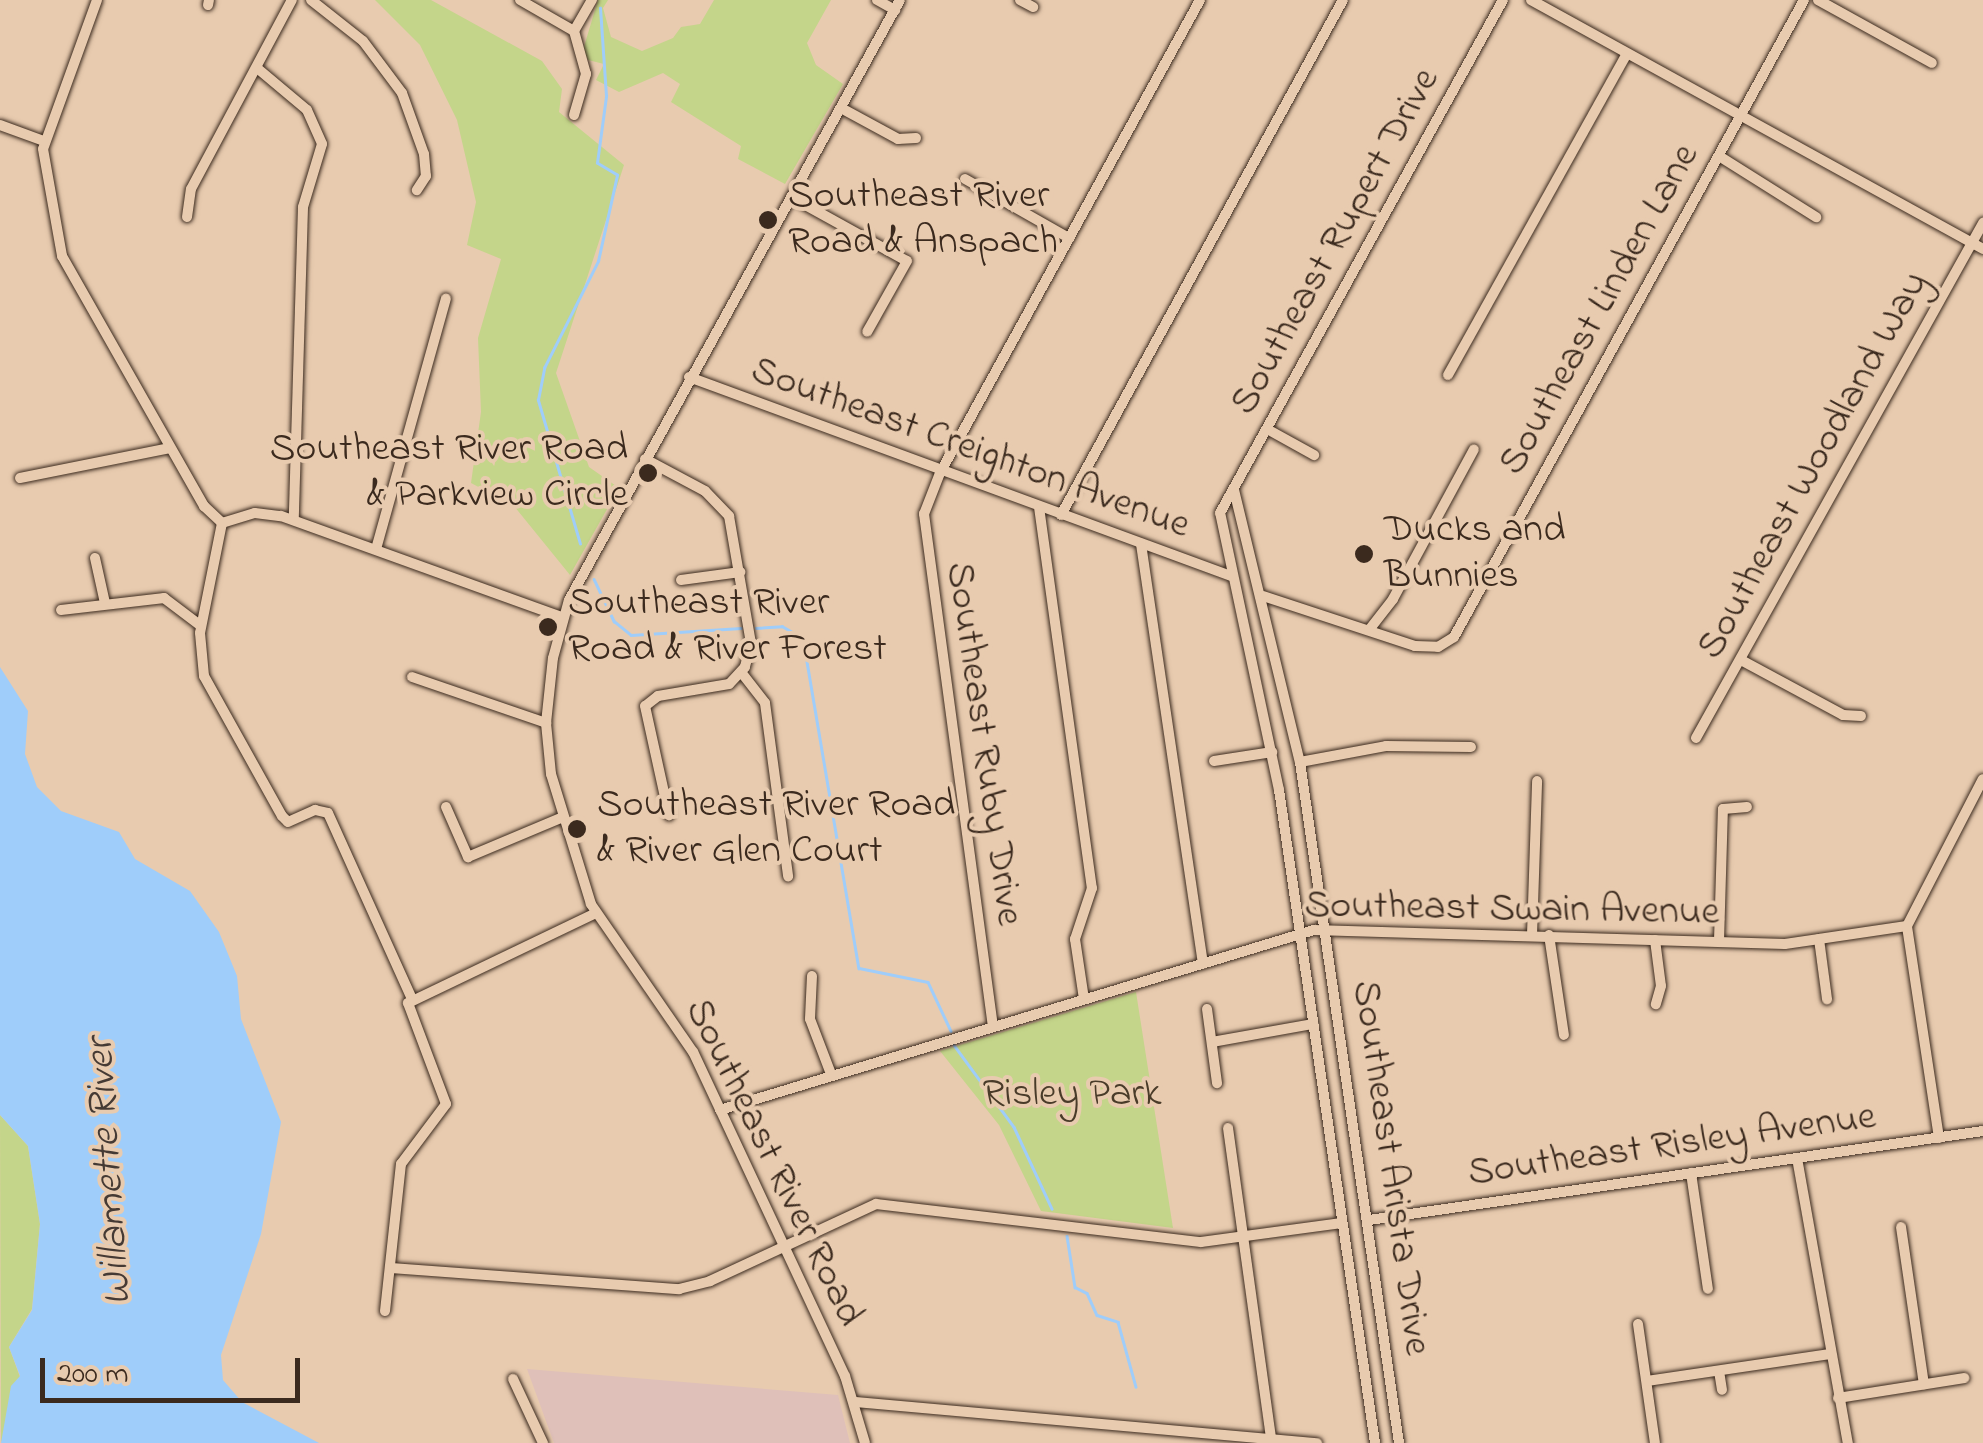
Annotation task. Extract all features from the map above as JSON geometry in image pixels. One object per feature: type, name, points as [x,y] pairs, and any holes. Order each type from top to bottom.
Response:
[{"type":"street","points":[[98,0],[44,140],[62,256],[170,448],[222,524],[201,626],[204,676],[220,710],[288,822],[315,810],[328,813],[412,998],[408,1016],[446,1104],[401,1164],[386,1311]]},
{"type":"street","points":[[187,218],[191,189],[292,0]]},
{"type":"street","points":[[311,0],[363,41],[402,93],[424,154],[426,176],[417,190]]},
{"type":"street","points":[[520,0],[574,31],[586,74],[574,116]]},
{"type":"street","points":[[574,31],[592,0]]},
{"type":"street","points":[[877,0],[897,5]]},
{"type":"street","points":[[1020,0],[1033,8]]},
{"type":"street","name":"Southeast Ruby Drive","points":[[994,1027],[924,548],[924,514],[940,473],[1200,0]]},
{"type":"street","points":[[1061,515],[1343,0]]},
{"type":"street","name":"Southeast Rupert Drive","points":[[1220,512],[1503,0]]},
{"type":"street","points":[[1531,0],[1978,246]]},
{"type":"street","name":"Southeast Linden Lane","points":[[1369,630],[1416,646],[1444,644],[1454,636],[1804,0]]},
{"type":"street","points":[[1818,0],[1932,63]]},
{"type":"street","name":"Southeast River Road","points":[[865,1443],[855,1402],[679,1028],[596,913],[563,817],[546,723],[562,618],[645,459],[897,5]]},
{"type":"street","points":[[1448,375],[1626,52]]},
{"type":"street","points":[[256,68],[307,110],[322,144],[301,225],[294,519]]},
{"type":"street","points":[[841,108],[898,140],[916,138]]},
{"type":"street","points":[[0,125],[44,140]]},
{"type":"street","points":[[1719,156],[1816,217]]},
{"type":"street","points":[[965,179],[1068,238]]},
{"type":"street","points":[[790,196],[907,262],[867,332]]},
{"type":"street","name":"Southeast Woodland Way","points":[[1696,738],[1978,246],[1983,223]]},
{"type":"street","points":[[376,549],[446,299]]},
{"type":"street","name":"Southeast Creighton Avenue","points":[[690,378],[940,473],[1231,576]]},
{"type":"street","points":[[1267,429],[1314,455]]},
{"type":"street","points":[[20,478],[170,448]]},
{"type":"street","points":[[1264,596],[1369,630],[1393,599],[1474,449]]},
{"type":"street","points":[[645,459],[721,505],[734,529],[751,644],[742,672],[715,690],[649,699],[646,716],[670,815]]},
{"type":"street","name":"Southeast Arista Drive","points":[[1234,490],[1264,596],[1300,762],[1399,1443]]},
{"type":"street","points":[[1038,507],[1092,888],[1075,939],[1084,1000]]},
{"type":"street","points":[[222,524],[264,512],[294,519],[562,618]]},
{"type":"street","name":"Southeast Arista Drive","points":[[1220,512],[1272,752],[1375,1443]]},
{"type":"street","points":[[1141,544],[1203,963]]},
{"type":"street","points":[[95,558],[105,603]]},
{"type":"street","points":[[681,580],[740,572]]},
{"type":"street","points":[[61,610],[164,598],[201,626]]},
{"type":"street","points":[[1741,660],[1843,715],[1860,716]]},
{"type":"street","points":[[742,672],[764,702],[788,876]]},
{"type":"street","points":[[412,677],[546,723]]},
{"type":"street","points":[[1300,762],[1386,746],[1471,747]]},
{"type":"street","points":[[1214,761],[1272,752]]},
{"type":"street","points":[[1939,1138],[1907,926],[1983,779]]},
{"type":"street","points":[[1532,935],[1537,781]]},
{"type":"street","points":[[446,807],[468,857],[563,817]]},
{"type":"street","points":[[1718,941],[1723,809],[1747,807]]},
{"type":"street","points":[[412,998],[596,913]]},
{"type":"street","name":"Southeast Swain Avenue","points":[[720,1110],[1300,932],[1718,941],[1819,939],[1907,926]]},
{"type":"street","points":[[1549,936],[1564,1035]]},
{"type":"street","points":[[1819,939],[1826,999]]},
{"type":"street","points":[[1655,940],[1661,986],[1656,1004]]},
{"type":"street","points":[[812,976],[810,1019],[831,1074]]},
{"type":"street","points":[[1208,1009],[1217,1082]]},
{"type":"street","points":[[1212,1042],[1314,1024]]},
{"type":"street","points":[[1228,1128],[1271,1438]]},
{"type":"street","name":"Southeast Risley Avenue","points":[[1369,1220],[1983,1131]]},
{"type":"street","points":[[1797,1158],[1848,1443]]},
{"type":"street","points":[[1690,1173],[1708,1289]]},
{"type":"street","points":[[391,1268],[663,1290],[710,1282],[845,1215],[888,1204],[1173,1240],[1244,1239],[1342,1223]]},
{"type":"street","points":[[1900,1227],[1924,1384]]},
{"type":"street","points":[[1638,1324],[1654,1443]]},
{"type":"street","points":[[1647,1382],[1830,1354]]},
{"type":"street","points":[[1718,1371],[1722,1390]]},
{"type":"street","points":[[1838,1398],[1964,1378]]},
{"type":"street","points":[[513,1379],[543,1443]]},
{"type":"street","points":[[855,1402],[1316,1443]]},
{"type":"shaded area","points":[[527,1369],[838,1395],[850,1443],[554,1443]]},
{"type":"green space","points":[[375,0],[431,0],[542,61],[562,89],[559,112],[624,165],[556,373],[589,467],[619,488],[570,575],[514,506],[471,483],[481,412],[478,338],[501,259],[467,245],[476,202],[457,120],[420,45]]},
{"type":"green space","points":[[598,0],[608,0],[603,8],[611,37],[642,51],[673,38],[681,27],[700,24],[714,0],[831,0],[807,43],[816,65],[843,84],[785,184],[738,159],[741,146],[671,102],[680,84],[663,73],[619,92],[596,80],[604,64],[588,60],[583,50]]},
{"type":"green space","name":"Risley Park","points":[[1136,992],[1173,1228],[1041,1211],[999,1125],[940,1051]]},
{"type":"green space","points":[[0,1115],[28,1146],[40,1224],[32,1309],[9,1347],[20,1377],[1,1443]]},
{"type":"water","name":"Willamette River","points":[[0,667],[28,711],[25,754],[37,787],[61,811],[119,832],[135,859],[190,891],[219,932],[237,976],[241,1019],[281,1122],[261,1234],[221,1355],[223,1380],[242,1402],[319,1443],[1,1443],[11,1386],[20,1376],[9,1347],[32,1310],[40,1224],[28,1146],[0,1115]]},
{"type":"waterway","points":[[580,544],[538,400],[544,368],[598,261],[617,175],[597,163],[606,96],[600,8]]},
{"type":"waterway","points":[[594,579],[614,621],[631,635],[741,628]]},
{"type":"waterway","points":[[756,628],[782,626],[803,638],[859,968],[928,982],[951,1031]]},
{"type":"waterway","points":[[954,1045],[1014,1127],[1052,1209]]},
{"type":"waterway","points":[[1067,1236],[1075,1287],[1087,1293],[1097,1315],[1118,1322],[1136,1387]]},
{"type":"place","name":"Southeast River Road & Anspach","points":[[768,220]]},
{"type":"place","name":"Southeast River Road & Parkview Circle","points":[[648,473]]},
{"type":"place","name":"Ducks and Bunnies","points":[[1364,554]]},
{"type":"place","name":"Southeast River Road & River Forest","points":[[548,627]]},
{"type":"place","name":"Southeast River Road & River Glen Court","points":[[577,829]]}]
